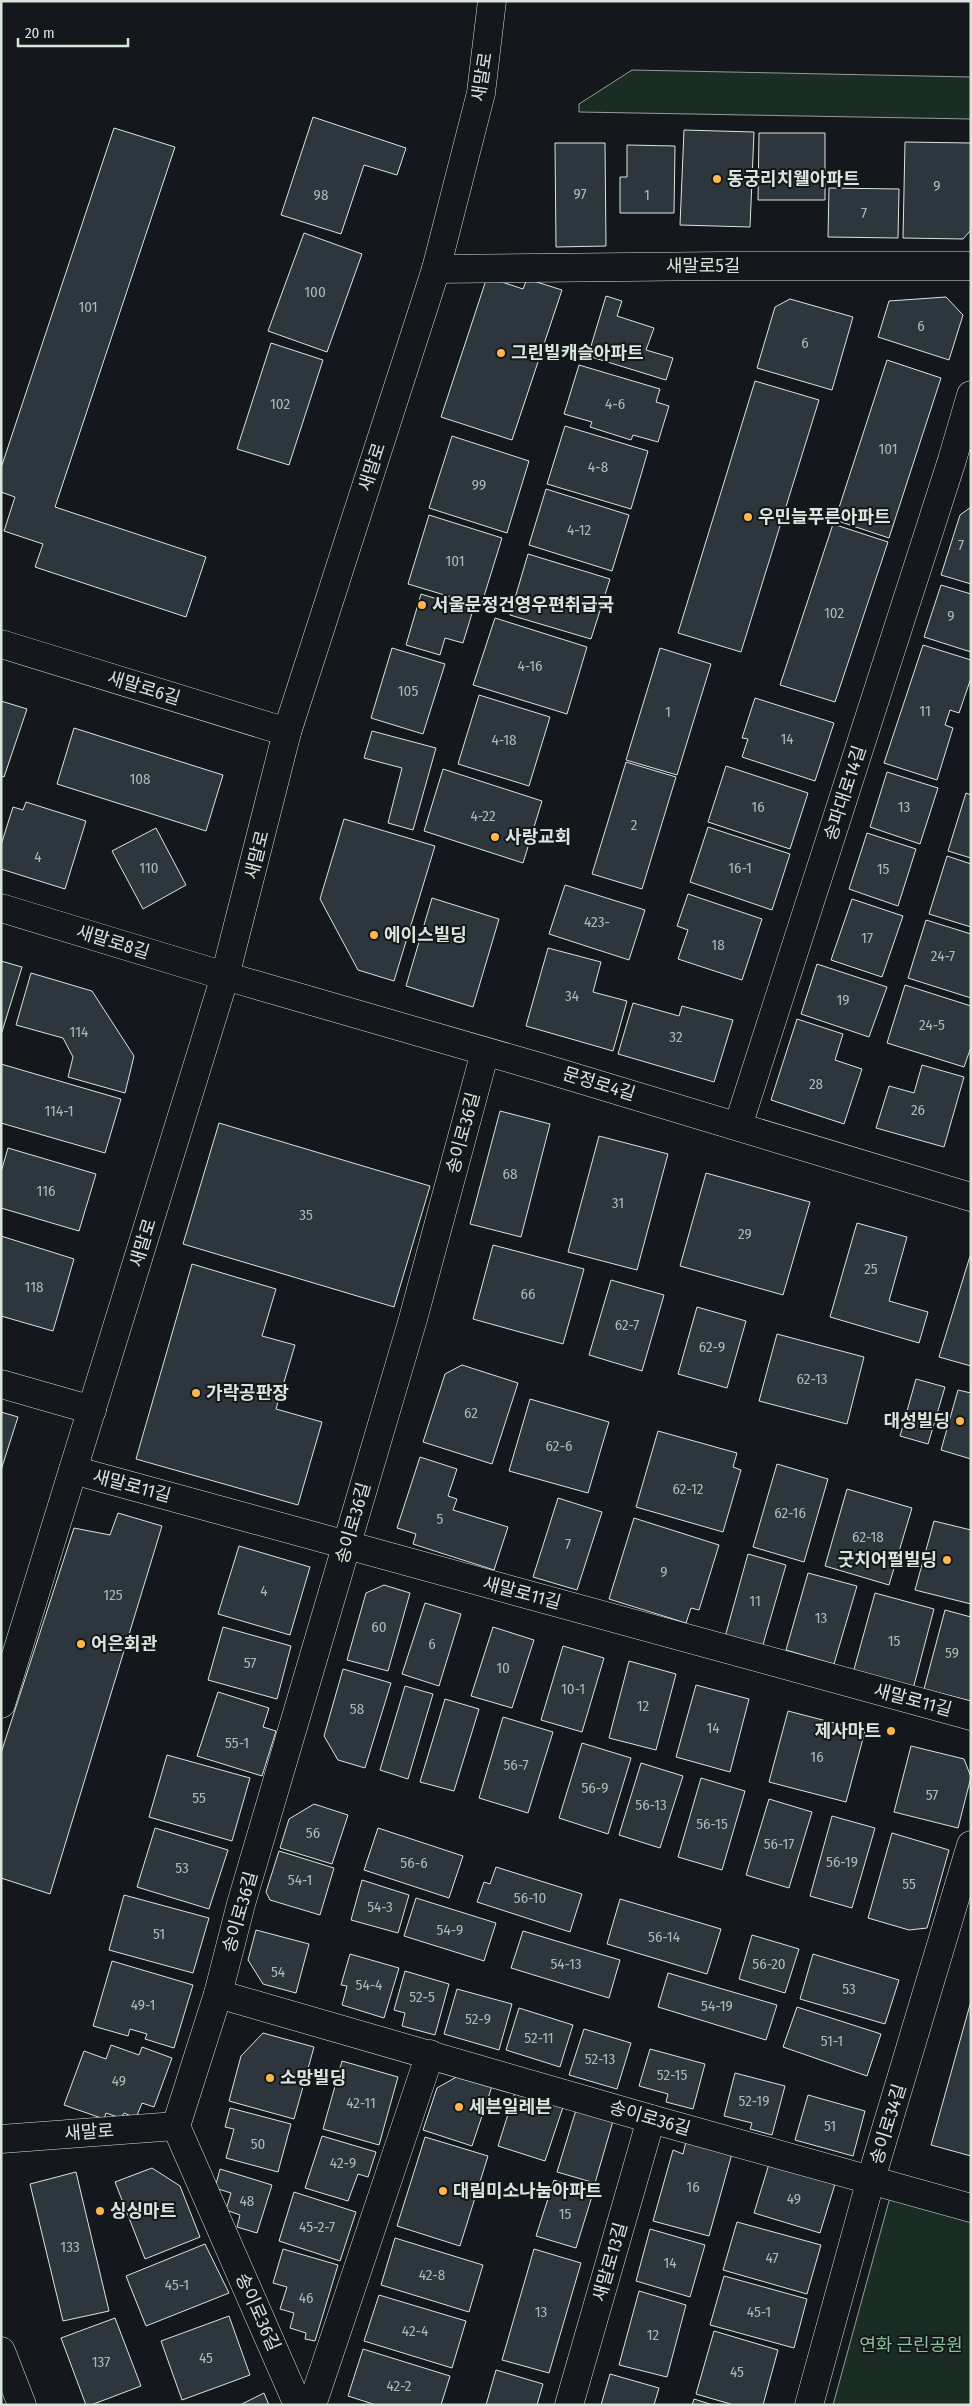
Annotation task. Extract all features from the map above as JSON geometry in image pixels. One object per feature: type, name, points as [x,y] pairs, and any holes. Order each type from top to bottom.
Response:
[{"type":"street","name":"새말로","points":[[1,1704],[225,976],[288,732],[436,269],[481,92],[492,1]]},
{"type":"street","name":"새말로5길","points":[[436,269],[971,266]]},
{"type":"street","name":"송파대로14길","points":[[738,1126],[962,463],[971,395]]},
{"type":"street","name":"새말로6길","points":[[1,644],[288,732]]},
{"type":"street","name":"새말로8길","points":[[1,908],[225,976]]},
{"type":"street","name":"문정로4길","points":[[225,976],[738,1126],[971,1197]]},
{"type":"street","name":"송이로36길","points":[[298,2405],[176,2126],[218,1994],[241,1904],[413,1319],[485,1052]]},
{"type":"street","points":[[1,1384],[92,1410]]},
{"type":"street","name":"새말로11길","points":[[73,1470],[971,1716]]},
{"type":"street","name":"송이로34길","points":[[809,2405],[871,2179],[971,1845]]},
{"type":"street","name":"송이로36길","points":[[218,1994],[651,2119],[971,2208]]},
{"type":"street","points":[[312,2405],[430,2054]]},
{"type":"street","name":"새말로13길","points":[[569,2405],[651,2119]]},
{"type":"street","name":"새말로","points":[[1,2138],[176,2126]]},
{"type":"street","points":[[1,2350],[22,2405]]},
{"type":"green space","points":[[632,70],[971,77],[971,119],[579,112],[579,104]]},
{"type":"green space","name":"연화 근린공원","points":[[892,2190],[971,2214],[971,2405],[833,2405]]},
{"type":"building","points":[[313,117],[406,148],[397,175],[364,165],[341,234],[281,215]]},
{"type":"building","points":[[114,128],[175,147],[55,507],[206,557],[186,617],[35,567],[43,544],[4,531],[15,497],[1,492],[1,468]]},
{"type":"building","name":"동궁리치웰아파트","points":[[684,130],[754,132],[750,227],[680,225]]},
{"type":"building","points":[[759,133],[825,133],[825,200],[758,200]]},
{"type":"building","points":[[905,142],[971,143],[971,230],[963,239],[903,238]]},
{"type":"building","points":[[555,143],[605,143],[606,246],[556,247]]},
{"type":"building","points":[[627,145],[675,146],[674,213],[620,213],[620,177],[627,177]]},
{"type":"building","points":[[829,188],[899,189],[898,238],[828,237]]},
{"type":"building","points":[[304,233],[362,254],[327,352],[268,331]]},
{"type":"building","name":"그린빌캐슬아파트","points":[[487,277],[523,289],[527,279],[562,290],[512,440],[441,417]]},
{"type":"building","points":[[606,296],[622,301],[617,316],[654,328],[646,350],[673,358],[666,380],[588,356]]},
{"type":"building","points":[[946,297],[963,315],[949,360],[878,337],[889,301]]},
{"type":"building","points":[[790,299],[853,317],[832,390],[757,368],[775,307]]},
{"type":"building","points":[[271,343],[323,360],[289,465],[237,449]]},
{"type":"building","points":[[887,360],[941,378],[889,538],[835,520]]},
{"type":"building","points":[[579,365],[660,389],[656,402],[669,406],[658,442],[633,435],[631,440],[590,427],[592,422],[564,414]]},
{"type":"building","name":"우민늘푸른아파트","points":[[755,381],[819,400],[741,652],[678,633]]},
{"type":"building","points":[[565,426],[648,451],[631,509],[547,484]]},
{"type":"building","points":[[452,436],[529,461],[507,533],[429,508]]},
{"type":"building","points":[[546,489],[629,515],[612,571],[529,545]]},
{"type":"building","points":[[971,507],[971,584],[941,575],[960,515]]},
{"type":"building","points":[[429,515],[502,538],[481,606],[408,584]]},
{"type":"building","points":[[833,524],[888,542],[835,702],[780,685]]},
{"type":"building","points":[[528,554],[610,579],[591,639],[510,615]]},
{"type":"building","points":[[941,585],[971,594],[971,652],[924,637]]},
{"type":"building","points":[[421,594],[473,610],[463,643],[445,638],[440,655],[406,645]]},
{"type":"building","points":[[495,618],[587,647],[567,714],[473,685]]},
{"type":"building","points":[[923,645],[971,660],[971,678],[959,713],[950,710],[945,725],[953,728],[937,780],[884,763]]},
{"type":"building","points":[[392,648],[445,664],[423,734],[371,718]]},
{"type":"building","points":[[660,648],[711,664],[677,775],[626,760]]},
{"type":"building","points":[[479,695],[550,717],[529,786],[458,764]]},
{"type":"building","points":[[755,698],[834,723],[815,781],[742,757],[748,739],[742,738]]},
{"type":"building","points":[[1,701],[27,709],[4,777],[1,776]]},
{"type":"building","points":[[74,728],[223,775],[206,831],[57,784]]},
{"type":"building","points":[[372,731],[436,748],[413,830],[388,823],[402,768],[364,758]]},
{"type":"building","points":[[626,762],[676,777],[642,889],[592,874]]},
{"type":"building","points":[[726,766],[808,793],[790,849],[708,822]]},
{"type":"building","points":[[443,769],[542,801],[523,863],[424,831]]},
{"type":"building","points":[[887,772],[938,788],[920,844],[870,827]]},
{"type":"building","points":[[966,793],[971,795],[971,858],[948,851]]},
{"type":"building","points":[[26,802],[86,821],[65,889],[1,869],[1,845],[13,807],[23,810]]},
{"type":"building","name":"에이스빌딩","points":[[344,819],[435,846],[394,981],[358,970],[320,899]]},
{"type":"building","points":[[708,827],[790,854],[772,910],[690,882]]},
{"type":"building","points":[[156,828],[186,885],[143,909],[112,851]]},
{"type":"building","points":[[867,833],[916,849],[898,906],[849,889]]},
{"type":"building","points":[[947,856],[971,864],[971,927],[929,914]]},
{"type":"building","points":[[565,885],[645,910],[629,960],[549,934]]},
{"type":"building","points":[[688,894],[762,919],[742,980],[678,959],[688,930],[677,926]]},
{"type":"building","points":[[432,898],[499,919],[473,1007],[406,986]]},
{"type":"building","points":[[852,899],[903,916],[882,977],[831,960]]},
{"type":"building","points":[[926,920],[971,934],[971,998],[908,978]]},
{"type":"building","points":[[548,948],[601,962],[593,992],[627,1001],[613,1051],[526,1026]]},
{"type":"building","points":[[1,961],[22,967],[1,1035]]},
{"type":"building","points":[[817,964],[887,987],[869,1037],[801,1014]]},
{"type":"building","points":[[31,973],[92,991],[134,1056],[125,1093],[68,1077],[73,1057],[63,1038],[16,1025]]},
{"type":"building","points":[[905,985],[971,1006],[971,1047],[964,1067],[887,1043]]},
{"type":"building","points":[[633,1003],[679,1016],[682,1006],[733,1020],[714,1082],[618,1054]]},
{"type":"building","points":[[797,1019],[843,1034],[835,1060],[862,1069],[844,1124],[771,1100]]},
{"type":"building","points":[[1,1064],[121,1099],[105,1153],[1,1123]]},
{"type":"building","points":[[922,1065],[964,1077],[944,1147],[876,1128],[889,1086],[914,1093]]},
{"type":"building","points":[[500,1111],[550,1124],[521,1237],[470,1224]]},
{"type":"building","points":[[219,1123],[430,1186],[394,1307],[183,1244]]},
{"type":"building","points":[[599,1136],[668,1154],[637,1270],[568,1252]]},
{"type":"building","points":[[8,1148],[96,1174],[79,1231],[1,1208],[1,1172]]},
{"type":"building","points":[[706,1173],[810,1202],[783,1295],[680,1266]]},
{"type":"building","points":[[857,1223],[907,1237],[889,1301],[928,1312],[919,1343],[830,1317]]},
{"type":"building","points":[[1,1236],[74,1259],[53,1331],[1,1316]]},
{"type":"building","points":[[493,1245],[584,1269],[563,1344],[473,1319]]},
{"type":"building","points":[[971,1253],[971,1366],[939,1357]]},
{"type":"building","points":[[192,1264],[276,1289],[262,1336],[295,1345],[276,1409],[322,1422],[298,1505],[136,1459]]},
{"type":"building","points":[[611,1280],[664,1295],[642,1371],[589,1355]]},
{"type":"building","points":[[697,1307],[746,1321],[727,1388],[678,1374]]},
{"type":"building","points":[[777,1334],[864,1357],[847,1424],[759,1401]]},
{"type":"building","points":[[462,1365],[518,1383],[492,1464],[423,1442],[445,1374]]},
{"type":"building","points":[[916,1379],[945,1387],[928,1444],[900,1436]]},
{"type":"building","name":"대성빌딩","points":[[958,1390],[971,1393],[971,1459],[941,1450]]},
{"type":"building","points":[[530,1399],[609,1422],[588,1493],[509,1471]]},
{"type":"building","points":[[1,1412],[18,1417],[1,1470]]},
{"type":"building","points":[[658,1431],[737,1453],[733,1467],[741,1470],[723,1532],[636,1507]]},
{"type":"building","points":[[420,1457],[457,1469],[448,1496],[457,1499],[453,1510],[508,1527],[494,1570],[413,1544],[416,1534],[397,1528]]},
{"type":"building","points":[[777,1464],[828,1479],[804,1562],[753,1547]]},
{"type":"building","points":[[847,1489],[912,1508],[889,1585],[825,1566]]},
{"type":"building","points":[[558,1498],[602,1512],[577,1590],[533,1577]]},
{"type":"building","name":"어은회관","points":[[118,1513],[162,1526],[50,1894],[1,1878],[1,1753],[74,1528],[110,1535]]},
{"type":"building","points":[[634,1518],[719,1545],[699,1610],[691,1608],[686,1623],[609,1599]]},
{"type":"building","name":"굿치어펄빌딩","points":[[934,1521],[971,1530],[971,1604],[915,1590]]},
{"type":"building","points":[[239,1546],[310,1567],[290,1635],[218,1614]]},
{"type":"building","points":[[748,1554],[786,1565],[762,1648],[725,1637]]},
{"type":"building","points":[[808,1573],[857,1586],[834,1664],[786,1650]]},
{"type":"building","points":[[384,1585],[410,1593],[388,1671],[347,1660],[366,1593]]},
{"type":"building","points":[[875,1593],[934,1609],[913,1689],[853,1673]]},
{"type":"building","points":[[425,1603],[461,1614],[439,1686],[402,1674]]},
{"type":"building","points":[[945,1610],[971,1617],[971,1701],[924,1689]]},
{"type":"building","points":[[223,1627],[291,1646],[277,1699],[208,1680]]},
{"type":"building","points":[[493,1627],[534,1640],[512,1708],[471,1696]]},
{"type":"building","points":[[563,1646],[604,1658],[582,1732],[541,1720]]},
{"type":"building","points":[[629,1661],[676,1674],[656,1750],[609,1738]]},
{"type":"building","points":[[343,1669],[391,1683],[365,1768],[338,1760],[324,1736]]},
{"type":"building","points":[[696,1685],[749,1699],[730,1772],[676,1757]]},
{"type":"building","points":[[405,1686],[433,1694],[408,1779],[380,1770]]},
{"type":"building","points":[[218,1692],[269,1708],[263,1727],[276,1731],[262,1776],[197,1756]]},
{"type":"building","points":[[445,1699],[479,1709],[454,1791],[420,1782]]},
{"type":"building","points":[[788,1711],[865,1731],[846,1802],[769,1782]]},
{"type":"building","points":[[503,1717],[553,1732],[528,1813],[479,1798]]},
{"type":"building","points":[[582,1743],[631,1758],[608,1834],[559,1818]]},
{"type":"building","points":[[911,1746],[964,1759],[971,1777],[958,1828],[894,1812]]},
{"type":"building","points":[[167,1755],[250,1778],[232,1841],[149,1817]]},
{"type":"building","points":[[641,1763],[683,1776],[660,1848],[619,1835]]},
{"type":"building","points":[[701,1778],[745,1791],[722,1870],[678,1857]]},
{"type":"building","points":[[769,1799],[812,1812],[789,1888],[746,1875]]},
{"type":"building","points":[[314,1804],[348,1815],[332,1864],[280,1848],[289,1819]]},
{"type":"building","points":[[832,1816],[875,1828],[852,1908],[810,1896]]},
{"type":"building","points":[[155,1828],[228,1850],[209,1909],[137,1887]]},
{"type":"building","points":[[378,1828],[463,1856],[449,1898],[364,1870]]},
{"type":"building","points":[[892,1833],[949,1850],[927,1928],[909,1930],[868,1918]]},
{"type":"building","points":[[279,1851],[334,1868],[320,1915],[270,1900],[266,1892]]},
{"type":"building","points":[[496,1867],[582,1894],[570,1932],[477,1902],[484,1882],[490,1884]]},
{"type":"building","points":[[362,1880],[409,1895],[398,1933],[351,1920]]},
{"type":"building","points":[[124,1895],[209,1918],[193,1973],[109,1950]]},
{"type":"building","points":[[416,1898],[496,1923],[484,1961],[404,1936]]},
{"type":"building","points":[[620,1899],[721,1929],[707,1974],[607,1944]]},
{"type":"building","points":[[256,1930],[309,1944],[296,1993],[263,1984],[248,1960]]},
{"type":"building","points":[[523,1931],[620,1960],[609,1998],[511,1968]]},
{"type":"building","points":[[752,1935],[799,1949],[785,1993],[739,1979]]},
{"type":"building","points":[[350,1954],[399,1968],[384,2018],[342,2005],[347,1986],[341,1985]]},
{"type":"building","points":[[813,1954],[899,1980],[885,2024],[800,1999]]},
{"type":"building","points":[[112,1961],[193,1985],[174,2048],[145,2039],[147,2034],[130,2029],[128,2036],[93,2026]]},
{"type":"building","points":[[405,1971],[449,1984],[435,2035],[402,2026],[405,2013],[394,2010]]},
{"type":"building","points":[[668,1973],[777,2005],[766,2040],[658,2007]]},
{"type":"building","points":[[457,1989],[512,2004],[499,2050],[444,2034]]},
{"type":"building","points":[[971,2001],[971,2156],[931,2145]]},
{"type":"building","points":[[797,2007],[881,2034],[867,2076],[783,2047]]},
{"type":"building","points":[[519,2008],[573,2025],[560,2067],[506,2050]]},
{"type":"building","points":[[584,2029],[631,2043],[617,2089],[569,2075]]},
{"type":"building","name":"소망빌딩","points":[[263,2033],[314,2047],[294,2119],[229,2101],[241,2056]]},
{"type":"building","points":[[111,2045],[139,2055],[142,2047],[172,2058],[154,2107],[142,2103],[136,2118],[124,2113],[121,2118],[106,2113],[104,2119],[64,2105],[84,2051],[106,2059]]},
{"type":"building","points":[[650,2049],[705,2064],[693,2109],[666,2102],[668,2094],[639,2086]]},
{"type":"building","points":[[342,2061],[398,2077],[379,2145],[323,2129]]},
{"type":"building","points":[[735,2073],[785,2086],[772,2135],[750,2129],[752,2123],[724,2116]]},
{"type":"building","points":[[460,2075],[492,2086],[472,2146],[423,2130],[437,2088]]},
{"type":"building","points":[[515,2092],[563,2107],[545,2161],[498,2146]]},
{"type":"building","points":[[808,2095],[865,2111],[853,2156],[795,2140]]},
{"type":"building","points":[[230,2108],[291,2124],[278,2172],[226,2158],[234,2129],[225,2127]]},
{"type":"building","points":[[576,2110],[613,2121],[595,2183],[557,2172]]},
{"type":"building","points":[[322,2136],[376,2152],[368,2177],[358,2174],[348,2201],[305,2188]]},
{"type":"building","name":"대림미소나눔아파트","points":[[425,2137],[488,2156],[460,2246],[397,2226]]},
{"type":"building","points":[[687,2137],[733,2150],[709,2236],[653,2221],[673,2150],[683,2154]]},
{"type":"building","points":[[769,2164],[835,2184],[820,2233],[754,2213]]},
{"type":"building","points":[[152,2168],[180,2186],[200,2237],[145,2259],[115,2182]]},
{"type":"building","points":[[220,2169],[272,2185],[257,2233],[237,2227],[240,2215],[226,2210],[231,2193],[215,2188]]},
{"type":"building","points":[[76,2172],[109,2311],[63,2321],[30,2184]]},
{"type":"building","points":[[554,2180],[593,2193],[576,2248],[536,2236]]},
{"type":"building","points":[[294,2192],[356,2212],[340,2261],[279,2241]]},
{"type":"building","points":[[737,2222],[821,2245],[807,2294],[723,2270]]},
{"type":"building","points":[[650,2229],[705,2245],[690,2297],[636,2281]]},
{"type":"building","points":[[395,2238],[483,2265],[469,2312],[381,2285]]},
{"type":"building","points":[[205,2244],[229,2293],[146,2326],[126,2276]]},
{"type":"building","points":[[283,2249],[338,2265],[315,2341],[305,2339],[306,2333],[290,2328],[294,2313],[280,2309],[287,2287],[273,2283]]},
{"type":"building","points":[[534,2249],[581,2263],[549,2373],[502,2360]]},
{"type":"building","points":[[724,2276],[807,2299],[794,2348],[710,2325]]},
{"type":"building","points":[[639,2291],[686,2305],[667,2377],[619,2365]]},
{"type":"building","points":[[379,2295],[466,2321],[452,2368],[364,2341]]},
{"type":"building","points":[[229,2316],[250,2375],[182,2400],[161,2341]]},
{"type":"building","points":[[115,2318],[141,2386],[91,2405],[86,2405],[61,2338]]},
{"type":"building","points":[[714,2331],[778,2350],[763,2405],[734,2405],[696,2394]]},
{"type":"building","points":[[363,2349],[450,2376],[441,2405],[376,2405],[348,2396]]},
{"type":"building","points":[[496,2370],[543,2384],[537,2405],[486,2405]]},
{"type":"building","points":[[610,2374],[659,2388],[654,2405],[601,2405]]},
{"type":"building","points":[[264,2393],[269,2405],[240,2405]]},
{"type":"building","points":[[694,2399],[713,2405],[692,2405]]},
{"type":"place","name":"동궁리치웰아파트","points":[[717,179]]},
{"type":"place","name":"그린빌캐슬아파트","points":[[501,353]]},
{"type":"place","name":"우민늘푸른아파트","points":[[748,517]]},
{"type":"place","name":"서울문정건영우편취급국","points":[[422,605]]},
{"type":"place","name":"사랑교회","points":[[495,837]]},
{"type":"place","name":"에이스빌딩","points":[[374,935]]},
{"type":"place","name":"가락공판장","points":[[196,1393]]},
{"type":"place","name":"대성빌딩","points":[[960,1421]]},
{"type":"place","name":"굿치어펄빌딩","points":[[947,1560]]},
{"type":"place","name":"어은회관","points":[[81,1644]]},
{"type":"place","name":"제사마트","points":[[891,1731]]},
{"type":"place","name":"소망빌딩","points":[[270,2078]]},
{"type":"place","name":"세븐일레븐","points":[[459,2107]]},
{"type":"place","name":"대림미소나눔아파트","points":[[443,2191]]},
{"type":"place","name":"싱싱마트","points":[[100,2211]]}]
